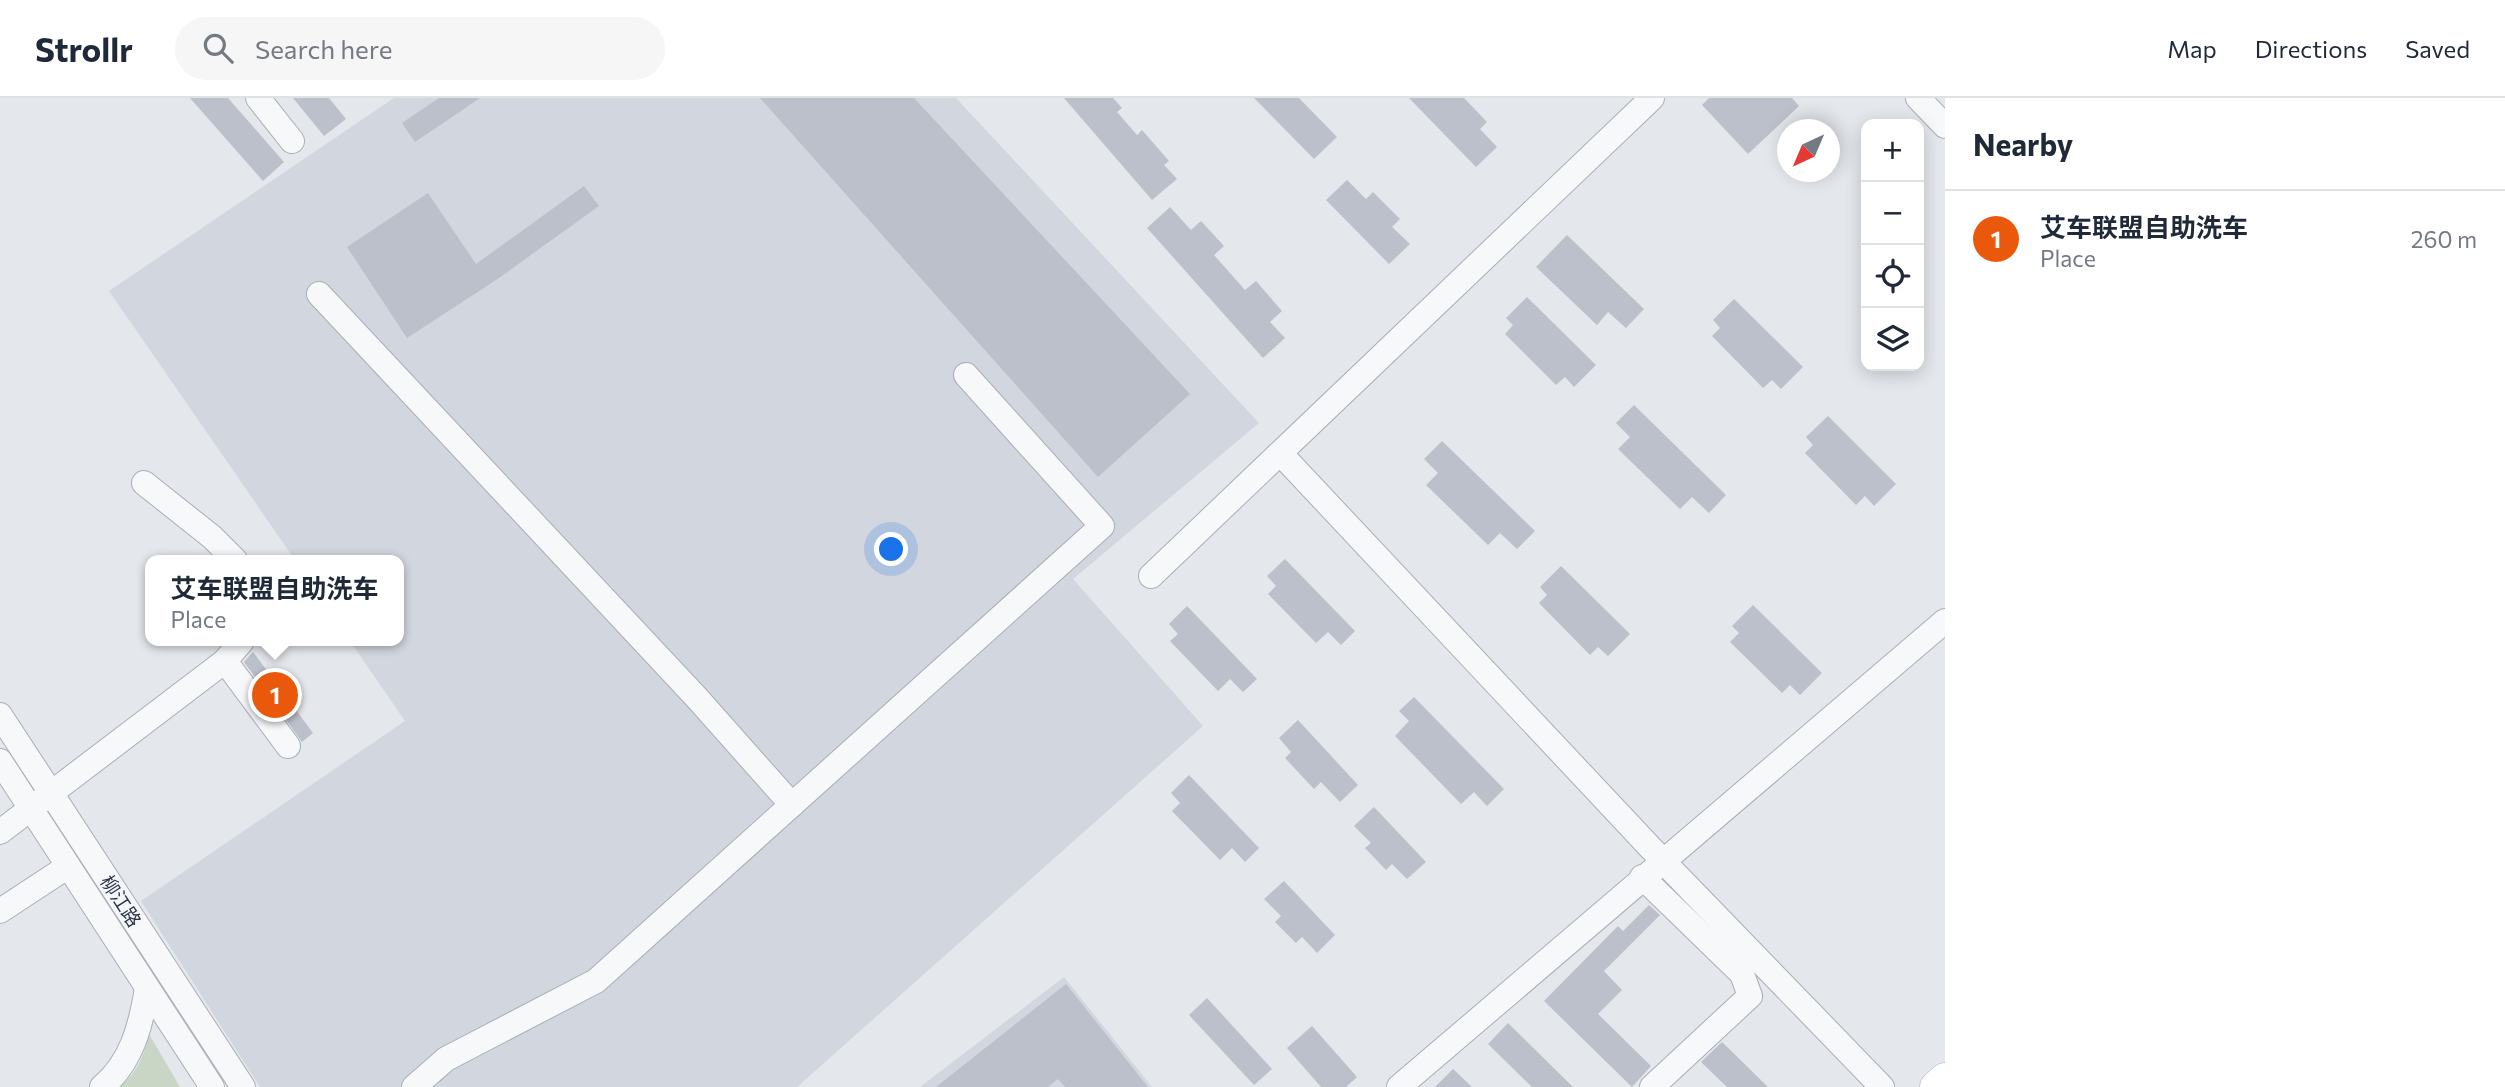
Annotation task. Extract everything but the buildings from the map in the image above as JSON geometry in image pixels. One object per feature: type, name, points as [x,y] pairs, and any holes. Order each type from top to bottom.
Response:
[{"type":"main road","points":[[1936,1087],[1945,1079]]},
{"type":"street","points":[[258,98],[292,141]]},
{"type":"street","points":[[1152,576],[1652,98]]},
{"type":"street","points":[[1918,98],[1945,126]]},
{"type":"street","points":[[319,294],[696,698],[792,805]]},
{"type":"street","points":[[414,1087],[446,1059],[596,981],[1102,526],[966,375]]},
{"type":"street","points":[[1280,453],[1662,860],[1882,1087]]},
{"type":"street","points":[[144,483],[212,537],[230,555]]},
{"type":"street","points":[[1399,1087],[1945,621]]},
{"type":"street","points":[[0,832],[225,662],[238,646]]},
{"type":"street","points":[[225,662],[288,746]]},
{"type":"street","name":"柳江路","points":[[0,715],[243,1087]]},
{"type":"street","name":"柳江路","points":[[0,761],[212,1087]]},
{"type":"street","points":[[0,911],[67,867]]},
{"type":"street","points":[[1642,877],[1742,974],[1750,996],[1652,1087]]},
{"type":"street","points":[[102,1087],[113,1078],[140,1030],[147,988]]},
{"type":"shaded area","points":[[394,98],[956,98],[1259,423],[1073,579],[1203,726],[797,1087],[260,1087],[141,901],[405,721],[353,646],[404,646],[404,555],[292,555],[109,291]]},
{"type":"shaded area","points":[[1064,977],[1152,1087],[920,1087]]},
{"type":"green space","points":[[149,1034],[180,1087],[120,1087],[139,1063]]},
{"type":"place","name":"艾车联盟自助洗车","points":[[275,695]]}]
